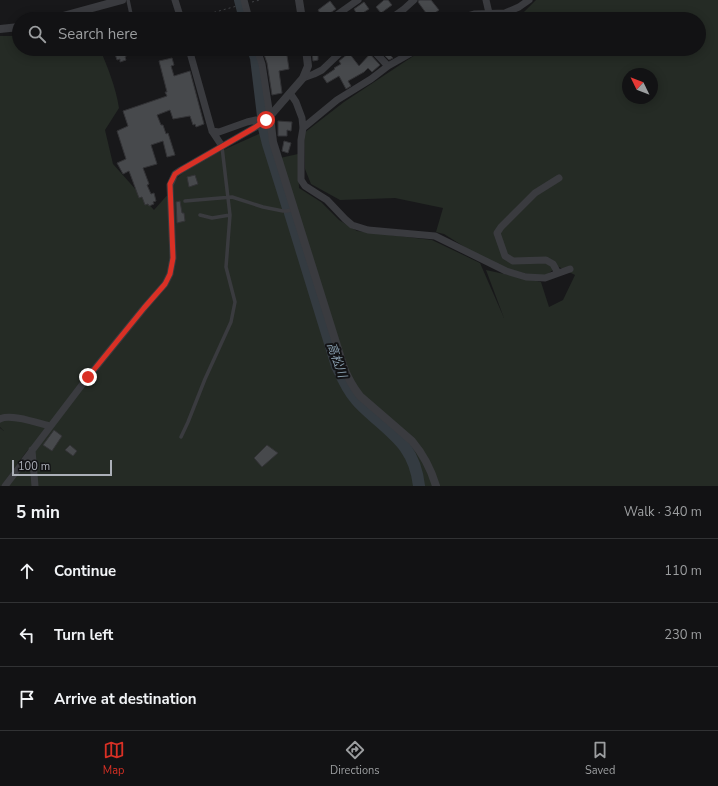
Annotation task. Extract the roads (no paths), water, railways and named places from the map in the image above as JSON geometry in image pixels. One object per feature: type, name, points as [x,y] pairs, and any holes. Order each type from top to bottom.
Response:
[{"type":"street","points":[[78,12],[122,0]]},
{"type":"street","points":[[175,0],[179,12]]},
{"type":"street","points":[[244,0],[247,12]]},
{"type":"street","points":[[299,0],[301,12]]},
{"type":"street","points":[[341,12],[358,0]]},
{"type":"street","points":[[400,12],[414,0]]},
{"type":"street","points":[[486,0],[489,12]]},
{"type":"street","points":[[507,12],[519,7],[529,0]]},
{"type":"street","points":[[0,29],[12,28]]},
{"type":"street","points":[[191,56],[212,131],[222,146]]},
{"type":"street","points":[[259,56],[262,64],[268,118],[273,142],[349,380],[360,396],[417,447],[429,466],[436,486]]},
{"type":"street","points":[[5,486],[88,377],[165,284],[170,274],[173,258],[170,184],[175,174],[254,128],[268,118],[303,78],[308,66],[307,56]]},
{"type":"street","points":[[303,78],[322,70],[337,56]]},
{"type":"street","points":[[379,56],[388,66]]},
{"type":"street","points":[[303,128],[337,100],[406,56]]},
{"type":"street","points":[[290,93],[296,102],[302,118],[301,180],[305,186],[326,200],[352,225],[368,230],[435,236],[506,271],[526,277],[545,278],[570,269]]},
{"type":"street","points":[[212,131],[219,132],[248,122],[268,118]]},
{"type":"street","points":[[558,273],[553,264],[546,260],[513,261],[505,256],[497,233],[535,192],[559,178]]},
{"type":"street","points":[[0,420],[4,417],[25,419],[50,426]]},
{"type":"street","points":[[32,450],[35,486]]},
{"type":"lane","points":[[128,0],[131,12]]},
{"type":"lane","points":[[181,437],[231,322],[235,302],[226,267],[230,215],[222,146]]},
{"type":"lane","points":[[185,201],[232,197],[283,211],[294,209]]},
{"type":"lane","points":[[200,215],[212,218],[230,215]]},
{"type":"waterway","name":"高松川","points":[[240,0],[243,12]]},
{"type":"waterway","name":"高松川","points":[[255,56],[263,116]]},
{"type":"waterway","name":"高松川","points":[[264,128],[288,208]]},
{"type":"waterway","name":"高松川","points":[[290,213],[337,366],[343,379],[359,403],[404,446],[414,463],[419,486]]}]
